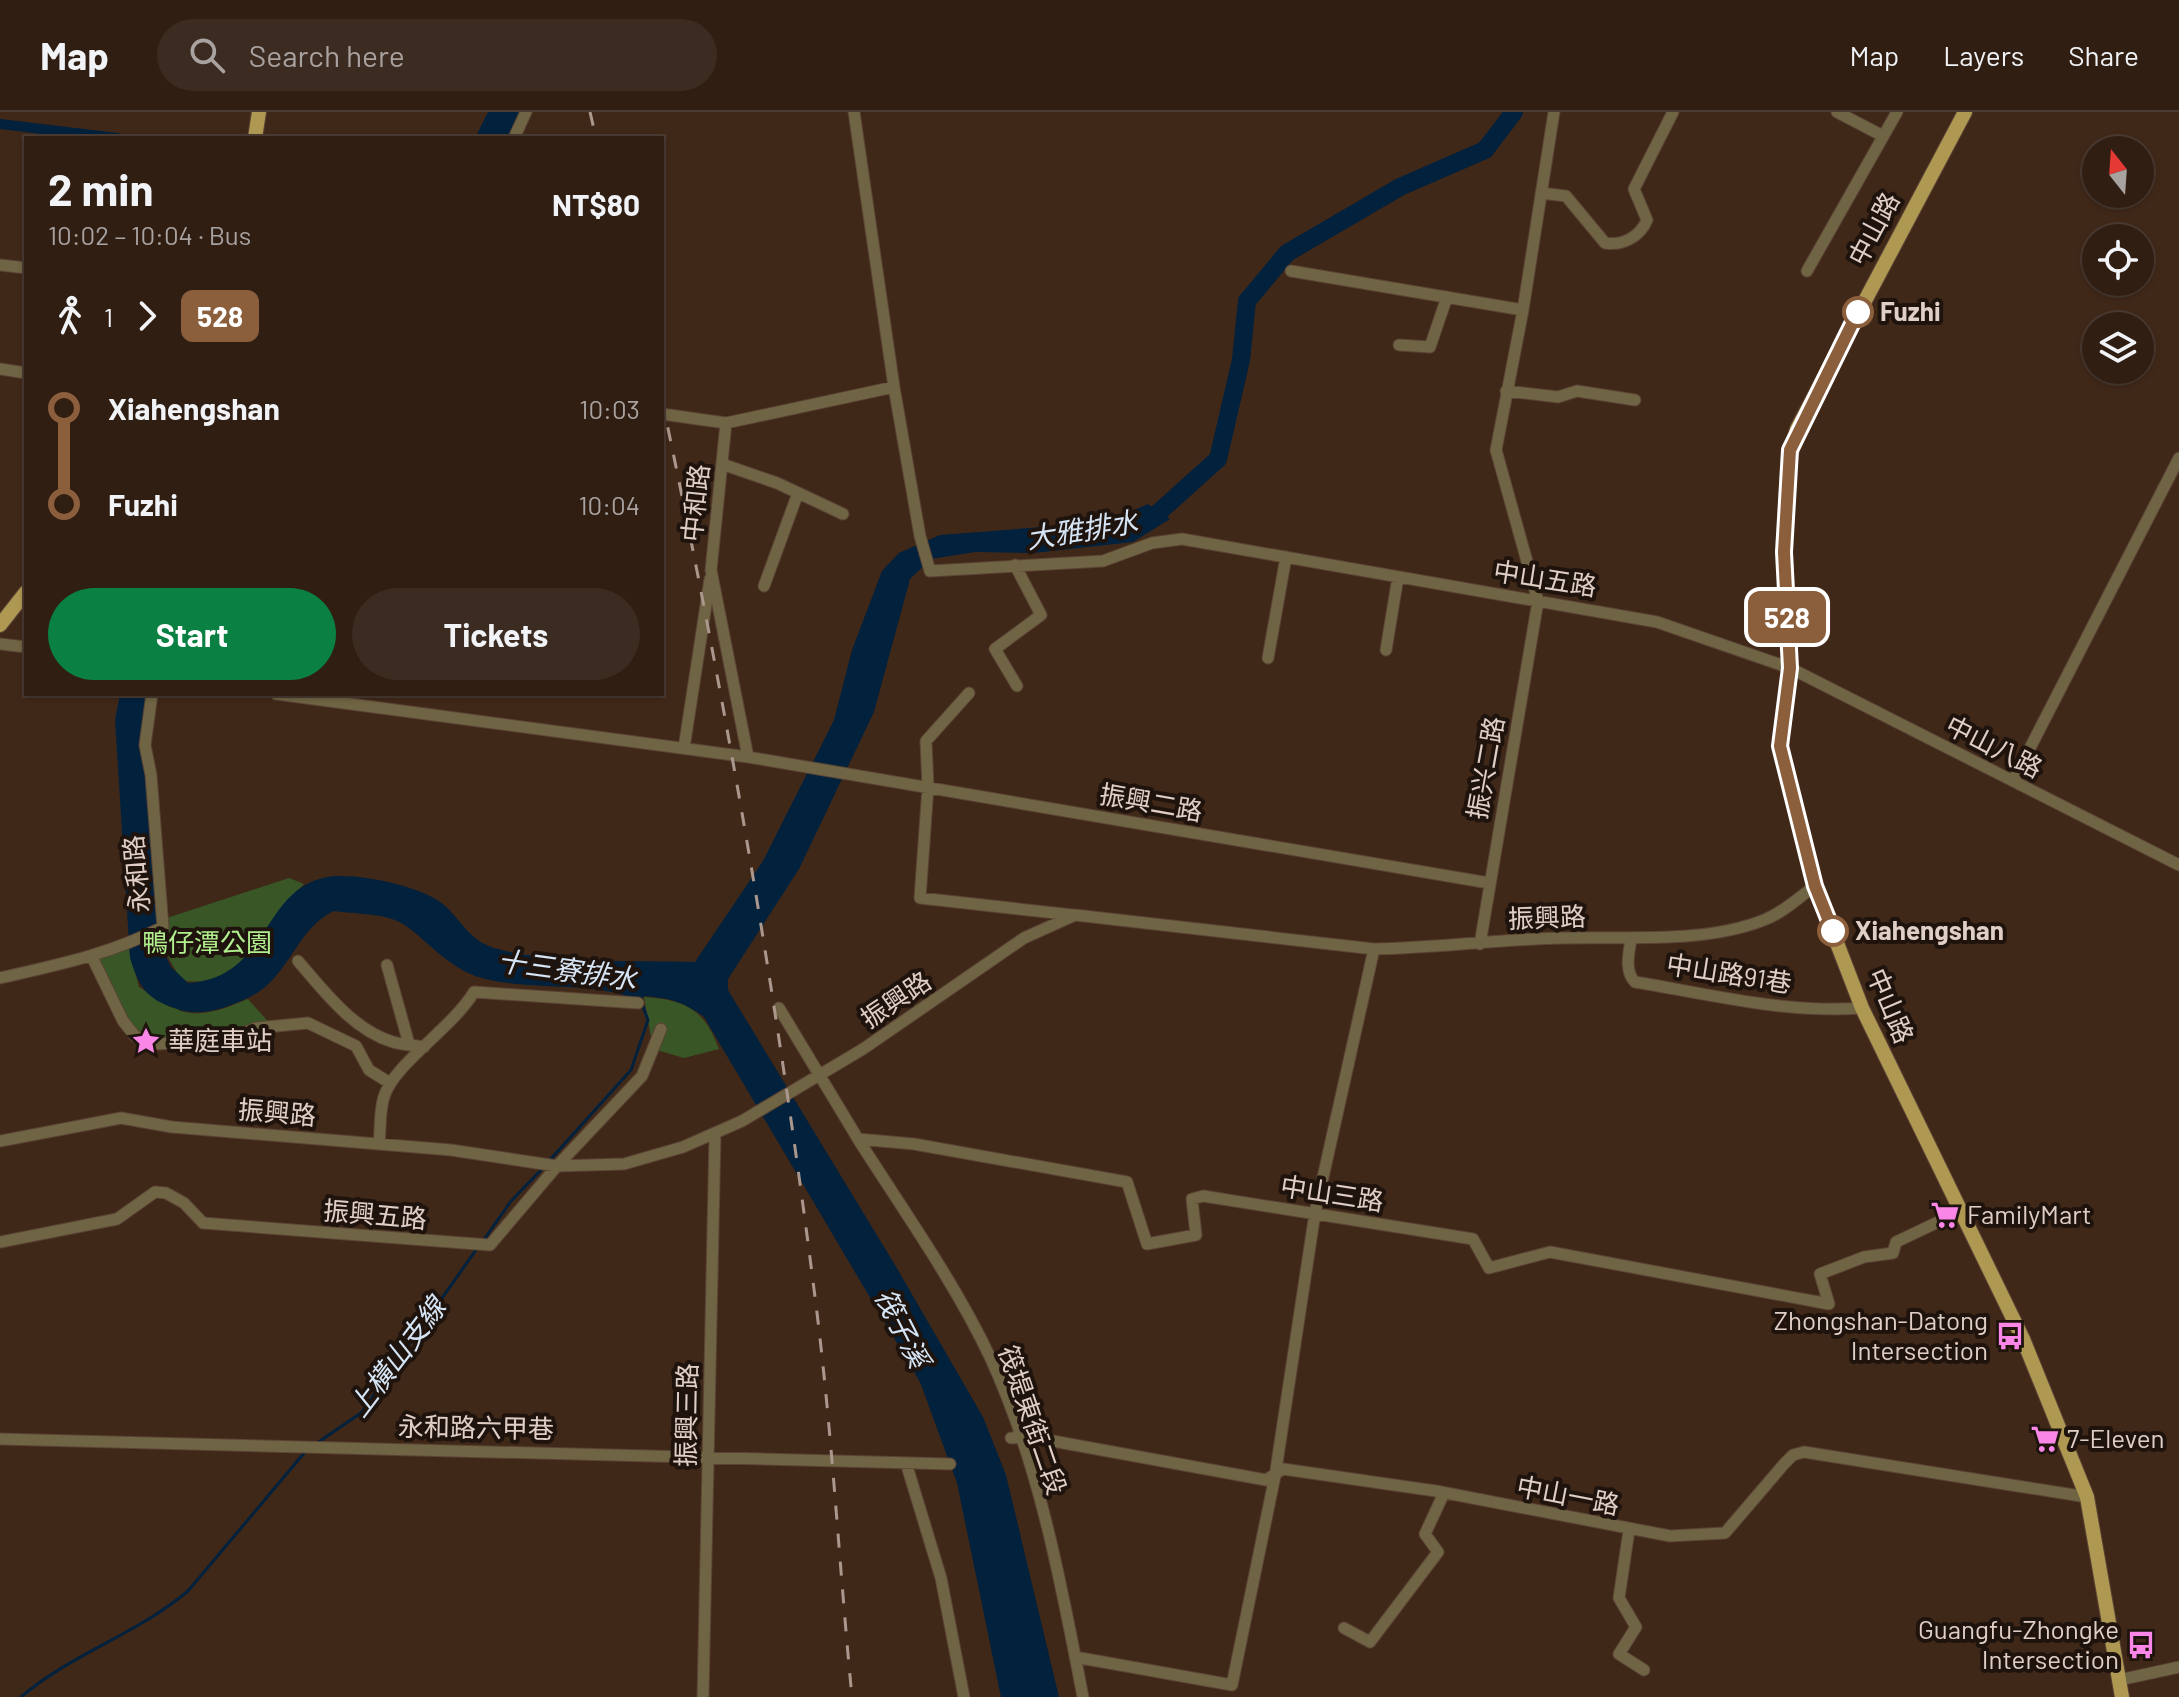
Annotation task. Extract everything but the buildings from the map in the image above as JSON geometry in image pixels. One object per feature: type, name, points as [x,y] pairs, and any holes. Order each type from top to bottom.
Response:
[{"type":"main road","points":[[255,136],[259,112]]},
{"type":"main road","name":"中山路","points":[[1965,112],[1898,234],[1790,450],[1784,552],[1790,668],[1780,746],[1815,886],[1862,1008],[2047,1393],[2087,1497],[2122,1697]]},
{"type":"main road","points":[[0,625],[24,595]]},
{"type":"street","points":[[515,136],[526,112]]},
{"type":"street","points":[[664,414],[726,423],[894,387],[854,112]]},
{"type":"street","points":[[1538,601],[1496,450],[1523,310],[1554,112]]},
{"type":"street","points":[[1541,193],[1566,196],[1605,243],[1615,244],[1630,239],[1643,229],[1647,220],[1634,189],[1673,112]]},
{"type":"street","points":[[1837,112],[1883,136]]},
{"type":"street","points":[[1807,271],[1897,112]]},
{"type":"street","points":[[0,265],[24,268]]},
{"type":"street","points":[[1291,271],[1523,310]]},
{"type":"street","points":[[1399,345],[1430,347],[1447,297]]},
{"type":"street","points":[[0,369],[24,373]]},
{"type":"street","name":"中山五路","points":[[894,387],[920,536],[930,571],[1103,561],[1152,543],[1182,539],[1657,622],[1790,668]]},
{"type":"street","points":[[1506,391],[1558,397],[1577,391],[1635,400]]},
{"type":"street","name":"中和路","points":[[726,423],[711,570],[748,757]]},
{"type":"street","points":[[2013,781],[2179,458]]},
{"type":"street","points":[[722,464],[843,514]]},
{"type":"street","points":[[764,586],[798,493]]},
{"type":"street","points":[[1268,658],[1286,557]]},
{"type":"street","points":[[1015,565],[1041,615],[995,649],[1017,686]]},
{"type":"street","points":[[684,748],[711,570]]},
{"type":"street","points":[[1386,650],[1398,577]]},
{"type":"street","name":"振兴二路","points":[[1480,944],[1538,601]]},
{"type":"street","points":[[0,644],[24,647]]},
{"type":"street","name":"中山八路","points":[[1790,668],[2179,865]]},
{"type":"street","points":[[969,693],[926,741],[928,787],[920,898],[1075,915]]},
{"type":"street","name":"永和路","points":[[0,978],[92,957],[127,946],[163,927],[151,775],[145,745],[152,696]]},
{"type":"street","points":[[289,696],[748,757]]},
{"type":"street","name":"振興二路","points":[[748,757],[1489,883]]},
{"type":"street","name":"振興路","points":[[0,1141],[121,1118],[172,1127],[379,1143],[557,1166],[624,1164],[715,1135],[863,1049],[1024,938],[1075,915],[1374,949],[1566,938],[1631,939],[1713,931],[1763,921],[1815,886]]},
{"type":"street","name":"中山路91巷","points":[[1631,939],[1628,963],[1630,977],[1635,982],[1765,1004],[1833,1010],[1862,1008]]},
{"type":"street","points":[[1075,1657],[1232,1685],[1275,1476],[1315,1213],[1374,949]]},
{"type":"street","points":[[92,957],[123,1021],[135,1036],[158,1044],[225,1040],[256,1028],[308,1023],[356,1046],[369,1070],[390,1083]]},
{"type":"street","points":[[298,961],[328,997],[362,1026],[393,1043],[424,1047]]},
{"type":"street","points":[[387,965],[409,1044]]},
{"type":"street","points":[[379,1143],[383,1097],[390,1083],[449,1026],[474,992],[638,1003]]},
{"type":"street","points":[[779,1008],[858,1139]]},
{"type":"street","name":"振興五路","points":[[0,1242],[117,1219],[155,1192],[166,1193],[184,1203],[203,1223],[490,1245],[557,1166],[642,1076],[661,1029]]},
{"type":"street","name":"振興三路","points":[[703,1697],[715,1135]]},
{"type":"street","name":"中山三路","points":[[858,1139],[945,1149],[1127,1182],[1147,1244],[1196,1235],[1192,1199],[1203,1196],[1473,1239],[1489,1268],[1550,1252],[1829,1304],[1820,1274],[1864,1257],[1893,1253],[1896,1242],[1959,1212]]},
{"type":"street","name":"筏堤東街二段","points":[[858,1139],[952,1287],[990,1358],[1062,1585],[1083,1697]]},
{"type":"street","name":"中山一路","points":[[1015,1437],[1266,1480],[1283,1469],[1444,1493],[1670,1536],[1725,1533],[1784,1464],[1793,1455],[1804,1452],[2087,1497]]},
{"type":"street","name":"永和路六甲巷","points":[[0,1439],[950,1464]]},
{"type":"street","points":[[906,1463],[941,1578],[964,1697]]},
{"type":"street","points":[[1344,1628],[1370,1642],[1422,1576],[1438,1552],[1425,1534],[1444,1493]]},
{"type":"street","points":[[1629,1530],[1619,1598],[1636,1627],[1619,1654],[1644,1670]]},
{"type":"street","points":[[2119,1680],[2179,1667]]},
{"type":"green space","name":"鴨仔潭公園","points":[[289,878],[304,884],[254,948],[224,974],[207,980],[186,981],[178,1010],[204,1013],[248,999],[272,1026],[186,1041],[151,1040],[135,1036],[93,958],[128,946],[139,987],[172,1008],[180,978],[161,945],[164,919]]},
{"type":"green space","points":[[644,997],[671,1001],[692,1009],[707,1024],[719,1049],[684,1058],[653,1049]]},
{"type":"water","points":[[488,112],[519,112],[508,136],[476,136]]},
{"type":"water","points":[[1148,504],[1170,519],[1133,542],[1034,553],[975,552],[931,559],[910,579],[874,712],[799,869],[728,979],[728,990],[983,1417],[1006,1475],[1059,1697],[1001,1697],[957,1483],[920,1382],[704,1017],[683,1004],[662,998],[644,996],[641,1001],[583,988],[522,985],[482,978],[451,963],[399,922],[381,916],[334,911],[304,936],[273,979],[248,998],[218,1009],[197,1012],[184,1011],[158,1001],[145,991],[130,958],[115,720],[120,696],[148,696],[148,776],[160,944],[171,967],[188,983],[215,978],[235,966],[251,950],[289,898],[305,885],[339,876],[388,882],[434,898],[472,935],[494,948],[567,959],[695,962],[763,861],[834,720],[852,650],[882,571],[899,553],[940,535],[1107,522]]},
{"type":"waterway","name":"大雅排水","points":[[1140,523],[1148,522],[1218,459],[1241,360],[1247,301],[1287,253],[1400,187],[1485,150],[1514,112]]},
{"type":"waterway","points":[[0,124],[100,136]]},
{"type":"waterway","name":"上橫山支線","points":[[549,1161],[631,1070],[648,1020],[642,1004]]},
{"type":"waterway","name":"上橫山支線","points":[[483,1241],[511,1201],[544,1167]]},
{"type":"waterway","name":"上橫山支線","points":[[317,1443],[361,1413],[478,1247]]},
{"type":"waterway","name":"上橫山支線","points":[[21,1697],[61,1668],[147,1620],[188,1591],[305,1452]]},
{"type":"railway","points":[[590,112],[596,136]]},
{"type":"railway","points":[[664,410],[728,735],[784,1072],[821,1347],[852,1697]]},
{"type":"bus line","name":"528","points":[[1833,931],[1815,886],[1780,746],[1790,668],[1784,552],[1790,450],[1797,429],[1858,312]]},
{"type":"place","name":"Fuzhi","points":[[1858,312]]},
{"type":"place","name":"Xiahengshan","points":[[1833,931]]},
{"type":"place","name":"華庭車站","points":[[146,1041]]},
{"type":"place","name":"FamilyMart","points":[[1945,1215]]},
{"type":"place","name":"Zhongshan-Datong Intersection","points":[[2010,1336]]},
{"type":"place","name":"7-Eleven","points":[[2045,1439]]},
{"type":"place","name":"Guangfu-Zhongke Intersection","points":[[2141,1645]]},
{"type":"water label","name":"十三寮排水","points":[[567,970]]},
{"type":"water label","name":"筏子溪","points":[[902,1328]]}]
